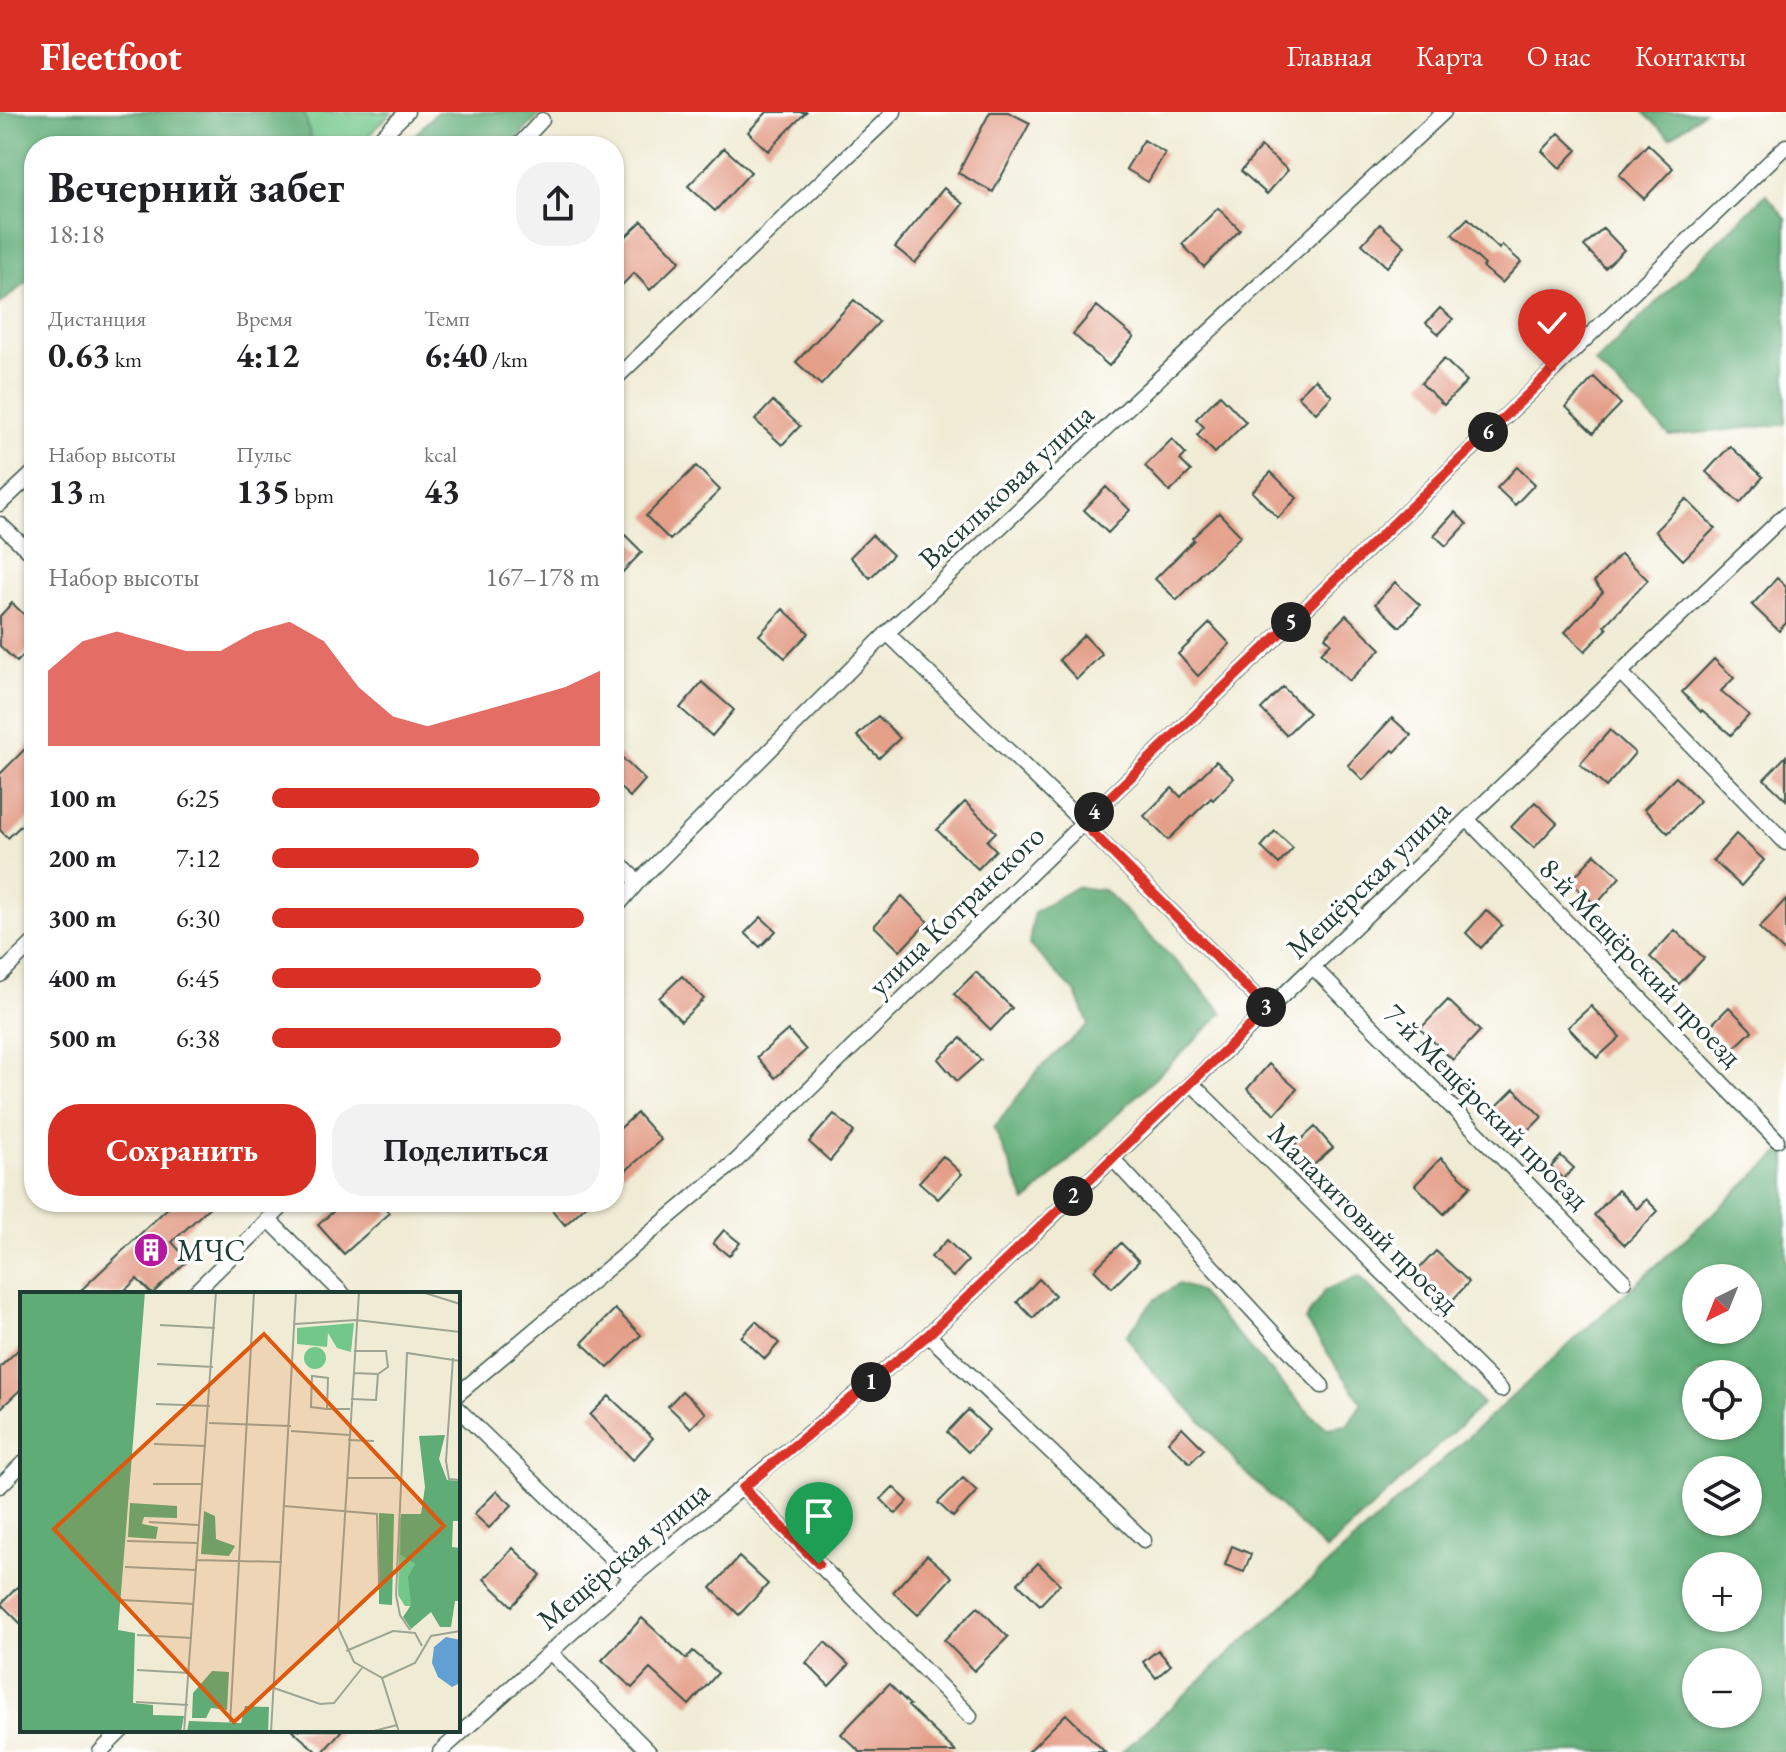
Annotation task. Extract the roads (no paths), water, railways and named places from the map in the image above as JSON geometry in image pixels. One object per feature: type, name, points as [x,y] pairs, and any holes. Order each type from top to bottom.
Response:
[{"type":"street","points":[[382,136],[407,112]]},
{"type":"street","points":[[624,370],[894,112]]},
{"type":"street","name":"Васильковая улица","points":[[624,898],[887,633],[1444,112]]},
{"type":"street","points":[[527,136],[542,120]]},
{"type":"street","name":"улица Котранского","points":[[460,1392],[737,1160],[1786,146]]},
{"type":"street","points":[[0,504],[24,481]]},
{"type":"street","name":"Мещёрская улица","points":[[440,1752],[632,1578],[928,1335],[1621,673],[1783,523]]},
{"type":"street","points":[[0,524],[24,547]]},
{"type":"street","points":[[887,633],[1083,823],[1268,1009]]},
{"type":"street","points":[[1621,673],[1786,843]]},
{"type":"street","name":"8-й Мещёрский проезд","points":[[1468,820],[1777,1140]]},
{"type":"street","points":[[624,868],[638,882]]},
{"type":"street","points":[[0,975],[24,952]]},
{"type":"street","name":"7-й Мещёрский проезд","points":[[1313,967],[1624,1281]]},
{"type":"street","name":"Малахитовый проезд","points":[[1191,1083],[1501,1390]]},
{"type":"street","points":[[1112,1158],[1322,1386]]},
{"type":"street","points":[[195,1292],[276,1212]]},
{"type":"street","points":[[268,1219],[341,1292]]},
{"type":"street","points":[[928,1335],[1144,1540]]},
{"type":"street","points":[[460,1411],[632,1578]]},
{"type":"street","points":[[0,1486],[20,1466]]},
{"type":"street","points":[[743,1488],[970,1716]]},
{"type":"street","points":[[550,1652],[649,1752]]},
{"type":"street","points":[[100,1752],[120,1732]]},
{"type":"place","name":"МЧС","points":[[151,1250]]}]
